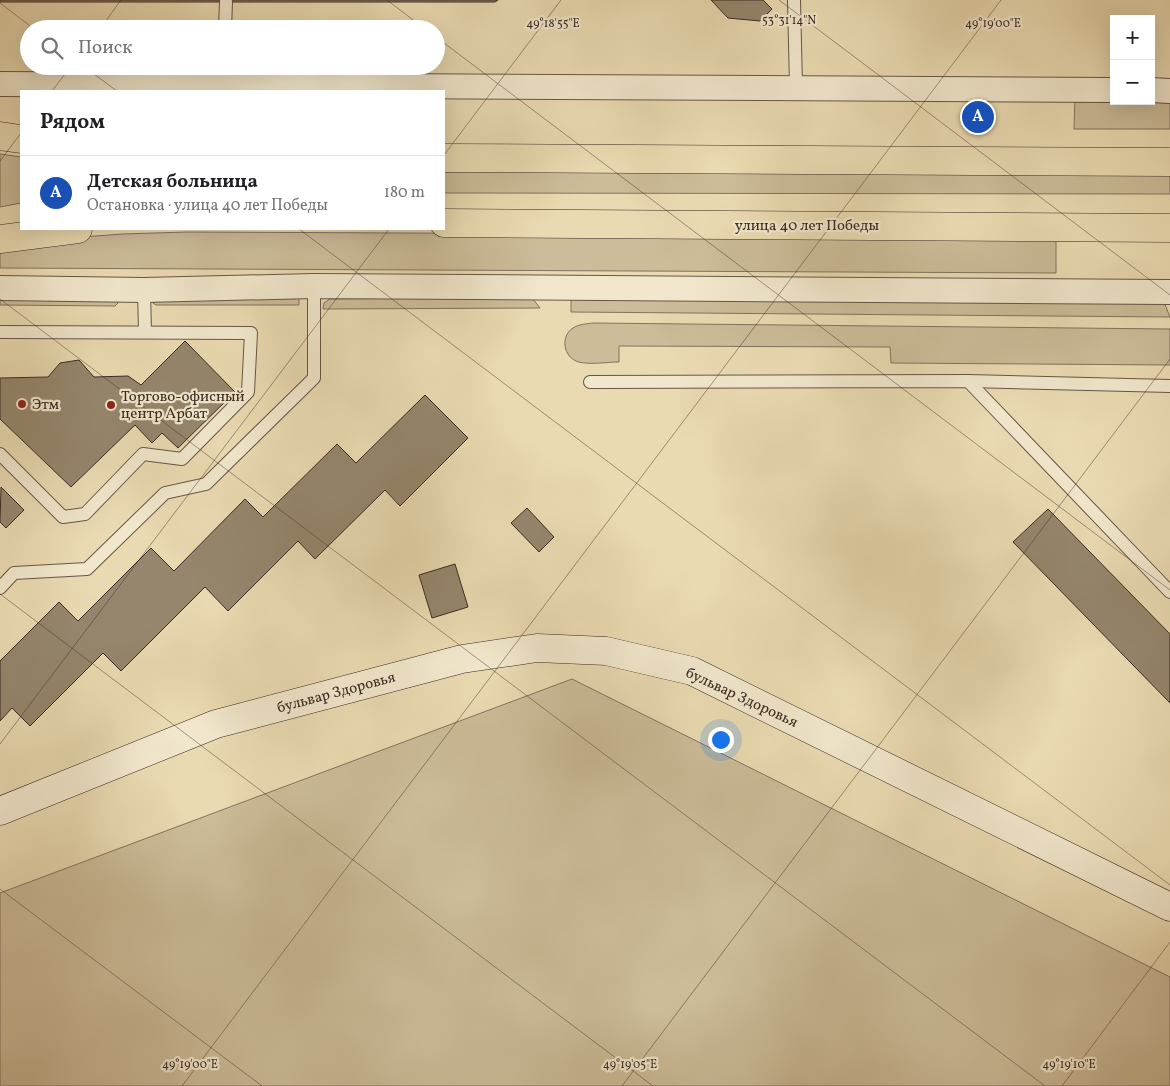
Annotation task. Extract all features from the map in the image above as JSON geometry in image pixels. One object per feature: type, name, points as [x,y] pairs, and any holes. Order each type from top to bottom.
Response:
[{"type":"main road","points":[[0,136],[20,139]]},
{"type":"main road","points":[[445,158],[1170,162]]},
{"type":"main road","name":"улица 40 лет Победы","points":[[445,223],[1170,228]]},
{"type":"main road","points":[[0,239],[70,230]]},
{"type":"street","points":[[0,84],[222,75],[796,87],[1110,90]]},
{"type":"street","points":[[1155,90],[1170,90]]},
{"type":"street","points":[[0,288],[144,290],[314,286],[1170,292]]},
{"type":"street","name":"бульвар Здоровья","points":[[0,811],[216,724],[443,664],[462,659],[537,648],[606,651],[692,671],[1170,907]]},
{"type":"lane","points":[[794,0],[796,87]]},
{"type":"lane","points":[[225,20],[226,2]]},
{"type":"lane","points":[[0,588],[14,573],[87,569],[165,492],[206,484],[314,378],[314,286]]},
{"type":"lane","points":[[144,290],[145,332]]},
{"type":"lane","points":[[0,332],[251,333],[248,392],[182,459],[143,454],[85,514],[63,517],[0,454]]},
{"type":"lane","points":[[968,381],[1170,592]]},
{"type":"lane","points":[[590,382],[968,381],[1170,386]]},
{"type":"shaded area","points":[[1075,96],[1110,100],[1110,105],[1155,105],[1155,100],[1170,97],[1170,129],[1074,129]]},
{"type":"shaded area","points":[[0,154],[20,157],[20,203],[0,207]]},
{"type":"shaded area","points":[[445,169],[1170,175],[1170,194],[445,193]]},
{"type":"shaded area","points":[[187,232],[1056,236],[1056,273],[0,268],[0,248],[69,238]]},
{"type":"shaded area","points":[[299,297],[299,305],[156,305],[152,299]]},
{"type":"shaded area","points":[[528,297],[533,299],[540,308],[323,309],[324,303],[330,299]]},
{"type":"shaded area","points":[[0,298],[118,300],[118,303],[115,306],[0,305]]},
{"type":"shaded area","points":[[571,299],[1164,302],[1170,317],[571,312]]},
{"type":"shaded area","points":[[593,323],[1170,329],[1170,365],[891,363],[890,347],[619,346],[619,362],[588,363],[574,360],[569,356],[565,346],[566,336],[575,327]]},
{"type":"shaded area","points":[[572,679],[1170,977],[1170,1086],[0,1086],[0,893]]},
{"type":"building","points":[[0,0],[498,0],[495,2],[0,2]]},
{"type":"building","points":[[711,0],[763,0],[772,9],[760,21],[728,18]]},
{"type":"building","name":"Торгово-офисный центр Арбат","points":[[185,341],[235,392],[178,448],[162,433],[152,443],[135,425],[71,487],[0,419],[0,378],[48,377],[60,363],[79,360],[94,377],[128,376],[141,385]]},
{"type":"building","points":[[425,395],[468,438],[400,506],[385,490],[315,559],[298,541],[228,611],[205,587],[121,671],[103,653],[30,726],[12,708],[0,721],[0,661],[59,602],[78,621],[151,548],[174,571],[245,499],[263,517],[337,444],[356,463]]},
{"type":"building","points":[[1,487],[24,510],[6,528],[0,522]]},
{"type":"building","points":[[527,508],[554,537],[539,552],[511,523]]},
{"type":"building","points":[[1048,509],[1170,634],[1170,703],[1013,542]]},
{"type":"building","points":[[455,564],[468,607],[432,618],[419,575]]},
{"type":"place","name":"Детская больница","points":[[978,117]]},
{"type":"place","name":"Этм","points":[[22,404]]},
{"type":"place","name":"Торгово-офисный центр Арбат","points":[[111,405]]}]
